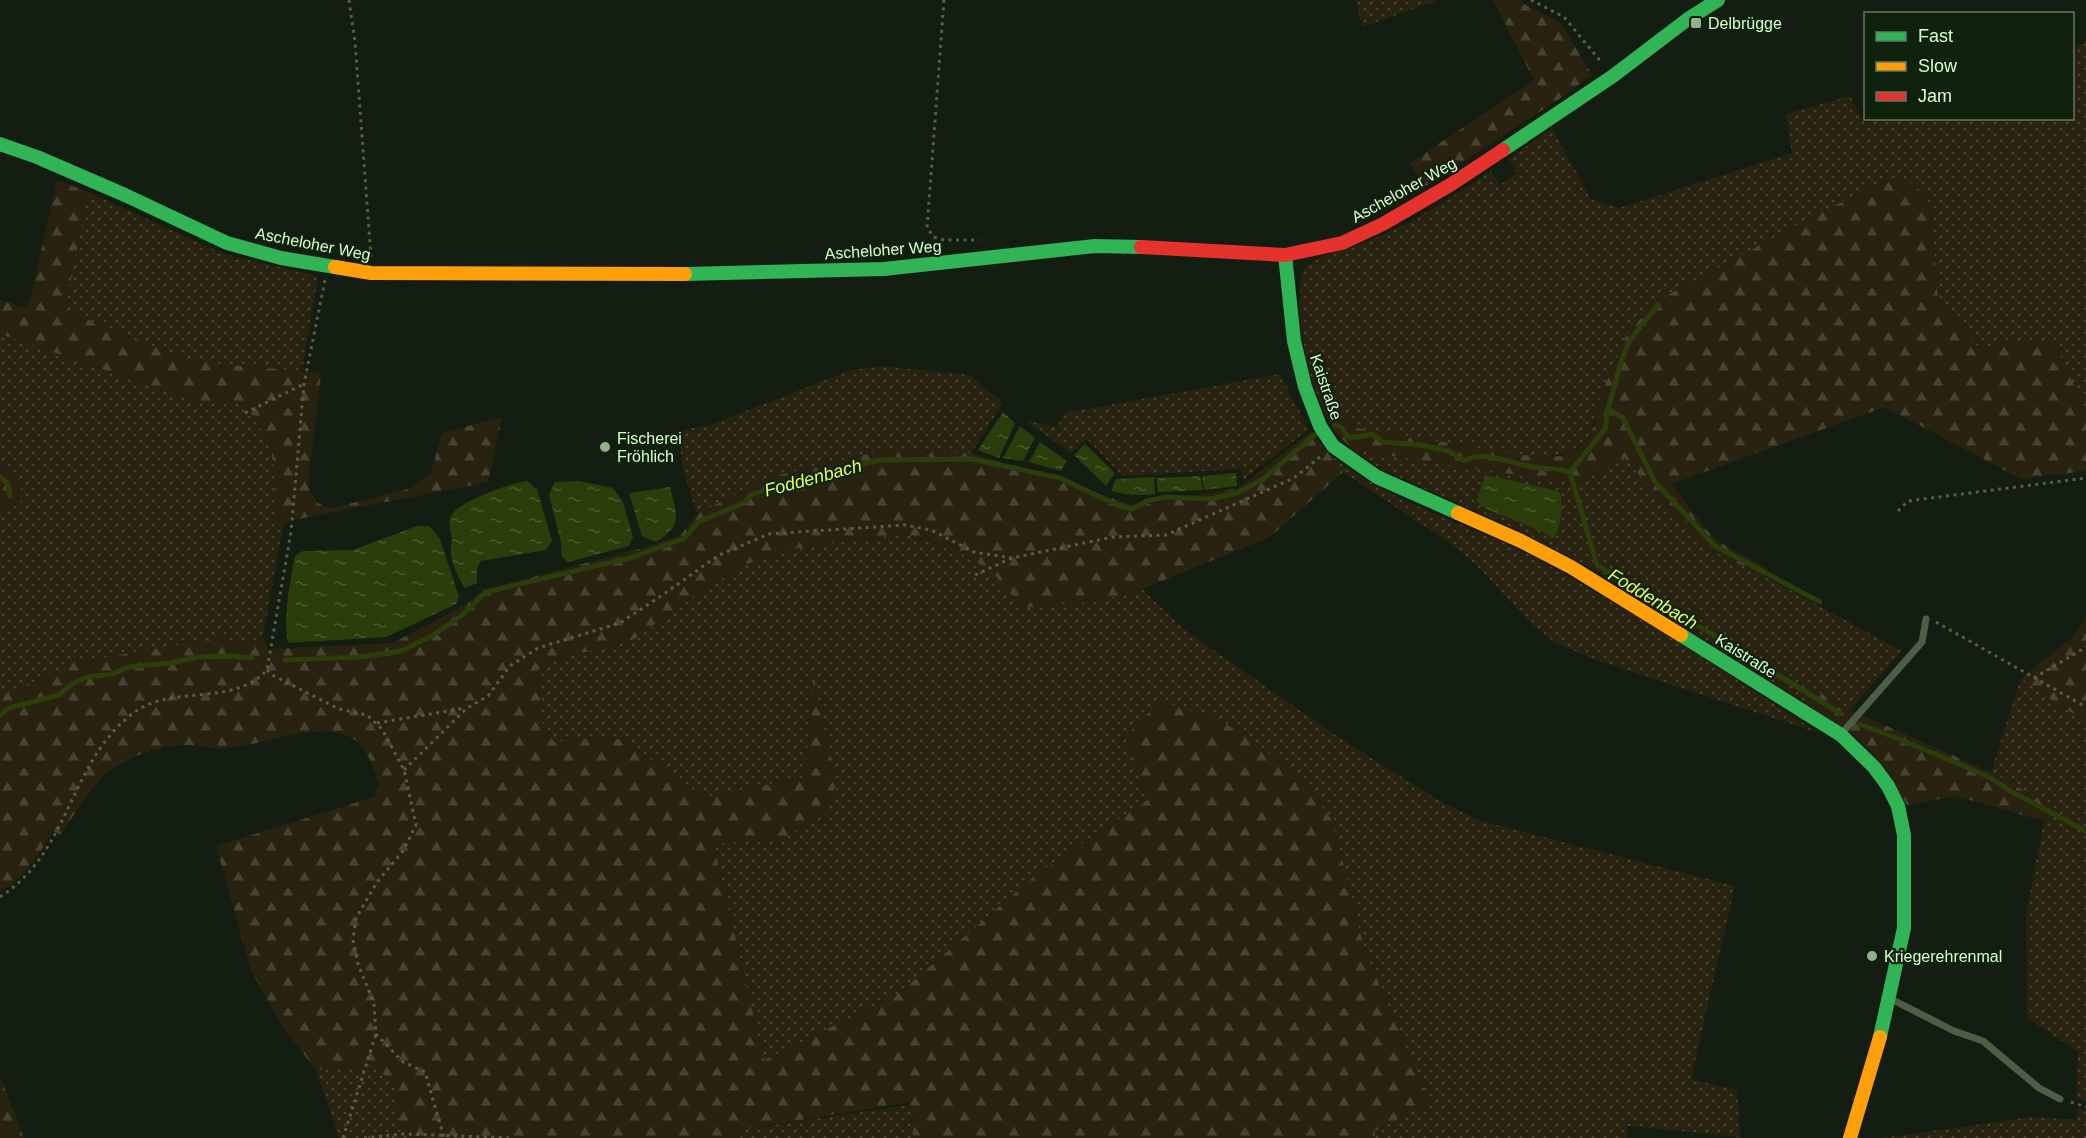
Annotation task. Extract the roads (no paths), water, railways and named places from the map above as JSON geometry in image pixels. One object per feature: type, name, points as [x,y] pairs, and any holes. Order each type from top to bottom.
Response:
[{"type":"street","name":"Ascheloher Weg","points":[[0,144],[37,157],[125,195],[227,243],[281,258],[370,273],[659,275],[884,269],[1095,246],[1285,255],[1342,243],[1383,224],[1450,185],[1613,76],[1688,19],[1718,0]]},
{"type":"street","name":"Kaistraße","points":[[1285,255],[1294,341],[1305,387],[1320,426],[1333,446],[1377,477],[1521,541],[1571,567],[1841,735],[1874,767],[1888,786],[1898,806],[1904,835],[1904,928],[1891,999],[1850,1138]]},
{"type":"lane","points":[[1841,735],[1922,642],[1926,619]]},
{"type":"lane","points":[[1891,999],[1954,1031],[1983,1041],[2039,1088],[2060,1098]]},
{"type":"water","points":[[1003,412],[1015,423],[999,458],[978,450]]},
{"type":"water","points":[[1020,426],[1035,438],[1023,461],[1003,458]]},
{"type":"water","points":[[1040,442],[1067,461],[1061,471],[1029,462]]},
{"type":"water","points":[[1085,444],[1115,473],[1106,486],[1074,455]]},
{"type":"water","points":[[1236,473],[1237,486],[1204,490],[1202,476]]},
{"type":"water","points":[[1485,475],[1560,493],[1561,518],[1553,539],[1545,533],[1480,506],[1477,500]]},
{"type":"water","points":[[1200,476],[1203,490],[1158,492],[1156,478]]},
{"type":"water","points":[[1154,477],[1155,494],[1133,495],[1111,491],[1116,479]]},
{"type":"water","points":[[527,481],[537,489],[552,541],[546,550],[481,561],[477,568],[477,583],[465,588],[456,572],[452,558],[449,525],[451,516],[473,499],[509,485]]},
{"type":"water","points":[[578,481],[613,488],[623,502],[633,537],[629,546],[568,562],[562,557],[561,543],[549,494],[555,482]]},
{"type":"water","points":[[670,487],[676,519],[671,531],[656,542],[642,536],[629,493]]},
{"type":"water","points":[[417,526],[429,526],[440,539],[459,597],[456,604],[386,637],[288,643],[287,611],[295,556],[303,551],[353,550]]},
{"type":"waterway","points":[[1570,472],[1605,429],[1608,409],[1622,359],[1630,340],[1658,305]]},
{"type":"waterway","points":[[1608,409],[1623,418],[1655,482],[1715,546],[1820,602]]},
{"type":"waterway","name":"Foddenbach","points":[[1335,425],[1341,427],[1348,437],[1372,434],[1383,442],[1421,445],[1449,451],[1464,461],[1480,456],[1570,472],[1597,565],[1728,644]]},
{"type":"waterway","name":"Foddenbach","points":[[285,660],[360,657],[401,651],[433,635],[461,616],[486,592],[630,558],[685,538],[698,522],[744,503],[751,495],[776,486],[879,460],[972,459],[1060,478],[1115,504],[1132,509],[1147,501],[1166,497],[1210,499],[1237,493],[1263,479],[1316,434]]},
{"type":"waterway","points":[[0,477],[8,484],[10,496]]},
{"type":"waterway","name":"Foddenbach","points":[[1734,648],[1840,713]]},
{"type":"waterway","name":"Foddenbach","points":[[0,715],[9,708],[59,695],[72,684],[87,677],[113,674],[128,667],[200,657],[252,658]]},
{"type":"waterway","name":"Foddenbach","points":[[1859,724],[1989,777],[2012,792],[2086,831]]},
{"type":"place","name":"Delbrügge","points":[[1696,23]]},
{"type":"place","name":"Fischerei Fröhlich","points":[[605,447]]},
{"type":"place","name":"Kriegerehrenmal","points":[[1872,956]]}]
